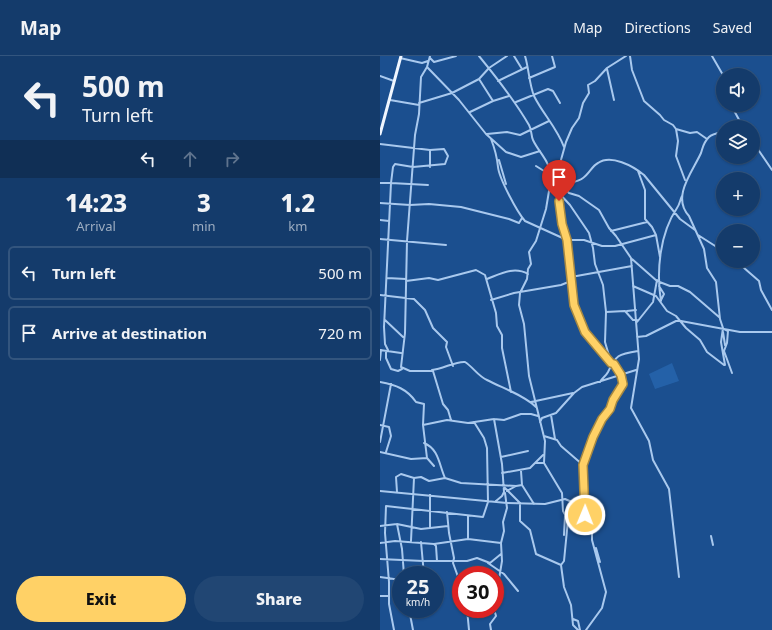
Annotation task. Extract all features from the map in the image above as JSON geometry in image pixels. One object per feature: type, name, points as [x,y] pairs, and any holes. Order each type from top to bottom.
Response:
[{"type":"main road","points":[[380,134],[401,57]]},
{"type":"street","points":[[402,369],[400,367],[404,337],[407,241],[421,77],[427,67],[430,57],[434,62],[456,56]]},
{"type":"street","points":[[479,56],[515,102],[531,130],[532,139],[543,154],[550,173],[552,184]]},
{"type":"street","points":[[500,56],[502,60]]},
{"type":"street","points":[[390,100],[419,104],[452,93],[479,79],[489,68],[506,56]]},
{"type":"street","points":[[514,56],[522,69]]},
{"type":"street","points":[[530,56],[525,57],[534,94],[544,115],[556,129],[564,147]]},
{"type":"street","points":[[529,78],[555,67],[552,56]]},
{"type":"street","points":[[579,630],[573,625],[561,565],[564,561],[568,520],[561,500],[562,493],[544,463],[544,436],[529,376],[524,324],[519,305],[520,293],[531,264],[529,252],[536,241],[564,147],[572,128],[581,114],[583,103],[589,93],[588,85],[595,81],[607,68],[626,56]]},
{"type":"street","points":[[630,56],[632,70],[644,101],[664,120],[674,125],[676,129],[678,141],[676,156],[686,180]]},
{"type":"street","points":[[712,56],[719,68]]},
{"type":"street","points":[[401,57],[422,63],[428,61]]},
{"type":"street","points":[[427,67],[470,112],[486,134],[506,152],[521,157],[540,151]]},
{"type":"street","points":[[498,81],[527,67]]},
{"type":"street","points":[[607,68],[606,72],[614,100]]},
{"type":"street","points":[[380,76],[395,81]]},
{"type":"street","points":[[479,79],[493,101]]},
{"type":"street","points":[[515,102],[551,89],[560,103]]},
{"type":"street","points":[[470,112],[493,101],[509,96]]},
{"type":"street","points":[[486,134],[507,132],[520,135],[549,121]]},
{"type":"street","points":[[676,129],[690,134],[696,132],[707,139]]},
{"type":"street","points":[[637,321],[653,302],[660,273],[661,248],[674,211],[678,208],[683,195],[686,180],[700,154],[702,145],[713,134],[716,133]]},
{"type":"street","points":[[491,139],[498,159],[498,167],[522,218],[539,228],[567,240],[584,240],[592,244],[608,246],[621,245],[656,235]]},
{"type":"street","points":[[380,144],[430,150],[444,149],[448,156],[445,164],[430,167],[413,167],[404,164],[394,165],[391,183],[384,319],[385,344],[387,351],[386,358],[391,369],[398,371],[402,369],[410,371],[432,370],[465,362],[482,377],[531,402],[537,408]]},
{"type":"street","points":[[430,150],[430,167]]},
{"type":"street","points":[[760,152],[772,170]]},
{"type":"street","points":[[562,186],[583,178],[597,163],[610,158],[638,170],[649,180],[674,211],[698,235],[716,247]]},
{"type":"street","points":[[536,166],[550,178]]},
{"type":"street","points":[[638,170],[645,190],[644,211],[648,222],[656,235],[661,258]]},
{"type":"street","points":[[554,181],[569,193],[579,196],[600,210],[611,231],[631,258],[658,282],[670,286],[678,286],[690,292],[720,319]]},
{"type":"street","points":[[380,183],[412,183],[428,185]]},
{"type":"street","points":[[559,184],[558,192],[562,224],[567,240],[574,305],[582,326],[621,375],[623,384],[593,437],[583,465],[584,476],[582,483],[585,497],[585,515],[592,531],[592,540],[599,557],[606,592],[602,608],[586,630]]},
{"type":"street","points":[[558,192],[570,205],[589,233],[603,285],[606,312],[604,337],[612,363]]},
{"type":"street","points":[[676,316],[686,328],[700,340],[707,352],[725,365],[721,342],[723,329],[720,319],[716,282],[707,268],[704,249],[698,235],[689,216],[685,212],[683,195]]},
{"type":"street","points":[[380,203],[410,205],[429,204],[461,207],[519,223],[522,218]]},
{"type":"street","points":[[380,220],[389,221]]},
{"type":"street","points":[[611,231],[642,222],[648,222]]},
{"type":"street","points":[[380,239],[446,245]]},
{"type":"street","points":[[631,258],[639,359],[631,408],[649,440],[653,460],[669,489],[679,577]]},
{"type":"street","points":[[571,277],[632,266]]},
{"type":"street","points":[[744,268],[760,281],[761,290],[772,310]]},
{"type":"street","points":[[387,278],[406,280],[429,278],[438,280],[476,270],[485,275],[488,279],[497,326],[502,335],[502,348],[511,392]]},
{"type":"street","points":[[488,279],[508,271],[528,274]]},
{"type":"street","points":[[491,300],[557,286],[571,281]]},
{"type":"street","points":[[658,282],[661,300],[667,311],[676,316],[688,321],[723,329],[757,333],[772,332]]},
{"type":"street","points":[[633,286],[644,290],[661,300]]},
{"type":"street","points":[[659,286],[664,294],[661,300]]},
{"type":"street","points":[[380,295],[414,298],[425,310],[433,328],[447,342],[446,347],[453,366]]},
{"type":"street","points":[[606,312],[636,310]]},
{"type":"street","points":[[625,311],[633,320],[637,321]]},
{"type":"street","points":[[384,319],[404,337]]},
{"type":"street","points":[[637,337],[646,336],[676,321],[688,321]]},
{"type":"street","points":[[723,329],[728,331],[724,351],[732,373]]},
{"type":"street","points":[[380,360],[381,350],[401,353]]},
{"type":"street","points":[[600,382],[607,374],[612,363],[619,356],[638,351]]},
{"type":"street","points":[[432,370],[443,404],[448,410],[451,420]]},
{"type":"street","points":[[540,422],[542,418],[556,413],[574,393],[582,387],[636,370]]},
{"type":"street","points":[[380,382],[391,384],[411,394],[416,402],[424,404],[424,443],[427,458],[434,466]]},
{"type":"street","points":[[380,442],[381,425],[391,384]]},
{"type":"street","points":[[531,402],[566,393],[574,393]]},
{"type":"street","points":[[423,425],[451,420],[468,423],[494,419],[504,420],[521,414],[531,414],[539,417]]},
{"type":"street","points":[[551,415],[555,439]]},
{"type":"street","points":[[494,419],[501,457],[503,495],[508,508],[503,522],[504,532],[501,543],[501,566]]},
{"type":"street","points":[[394,630],[389,596],[385,542],[386,506],[482,517],[488,502],[486,442],[474,422]]},
{"type":"street","points":[[381,425],[389,427],[391,431],[386,452]]},
{"type":"street","points":[[544,436],[555,439],[583,465]]},
{"type":"street","points":[[424,443],[431,445],[436,452],[445,478]]},
{"type":"street","points":[[501,457],[528,451]]},
{"type":"street","points":[[380,452],[386,452],[411,459],[427,458]]},
{"type":"street","points":[[502,473],[521,471],[530,468],[536,464],[543,455]]},
{"type":"street","points":[[536,464],[544,463]]},
{"type":"street","points":[[521,471],[522,485],[534,504]]},
{"type":"street","points":[[396,492],[396,477],[399,474],[414,478],[421,477],[429,481],[445,478],[461,483],[502,486],[522,485]]},
{"type":"street","points":[[411,541],[414,478]]},
{"type":"street","points":[[502,486],[520,503],[520,521],[530,530],[534,552],[539,556],[561,565]]},
{"type":"street","points":[[495,502],[507,491],[516,486]]},
{"type":"street","points":[[380,491],[414,493],[488,502],[534,504],[550,504],[565,499],[572,502],[585,497]]},
{"type":"street","points":[[430,495],[430,528]]},
{"type":"street","points":[[447,512],[454,566]]},
{"type":"street","points":[[468,516],[468,539]]},
{"type":"street","points":[[397,524],[404,566]]},
{"type":"street","points":[[380,526],[397,524],[421,529],[448,526]]},
{"type":"street","points":[[711,536],[713,545]]},
{"type":"street","points":[[380,542],[411,541],[434,544],[468,539],[501,543]]},
{"type":"street","points":[[421,542],[423,566]]},
{"type":"street","points":[[434,544],[437,561]]},
{"type":"street","points":[[487,563],[493,562],[501,554]]},
{"type":"street","points":[[380,559],[404,561],[467,561],[477,558],[492,566]]},
{"type":"street","points":[[504,575],[518,591]]},
{"type":"street","points":[[380,577],[392,579]]},
{"type":"street","points":[[380,596],[389,596]]},
{"type":"street","points":[[411,618],[413,630]]},
{"type":"street","points":[[468,618],[470,630]]},
{"type":"street","points":[[491,630],[490,624],[494,618]]},
{"type":"street","points":[[573,619],[578,621],[579,630]]},
{"type":"shaded area","points":[[672,363],[679,381],[655,389],[649,374]]},
{"type":"route","points":[[559,201],[562,224],[567,240],[572,297],[578,317],[585,332],[591,337],[611,363],[614,364],[621,375],[623,384],[593,437],[583,465],[584,476],[582,483],[586,504],[584,512],[585,515]]}]
